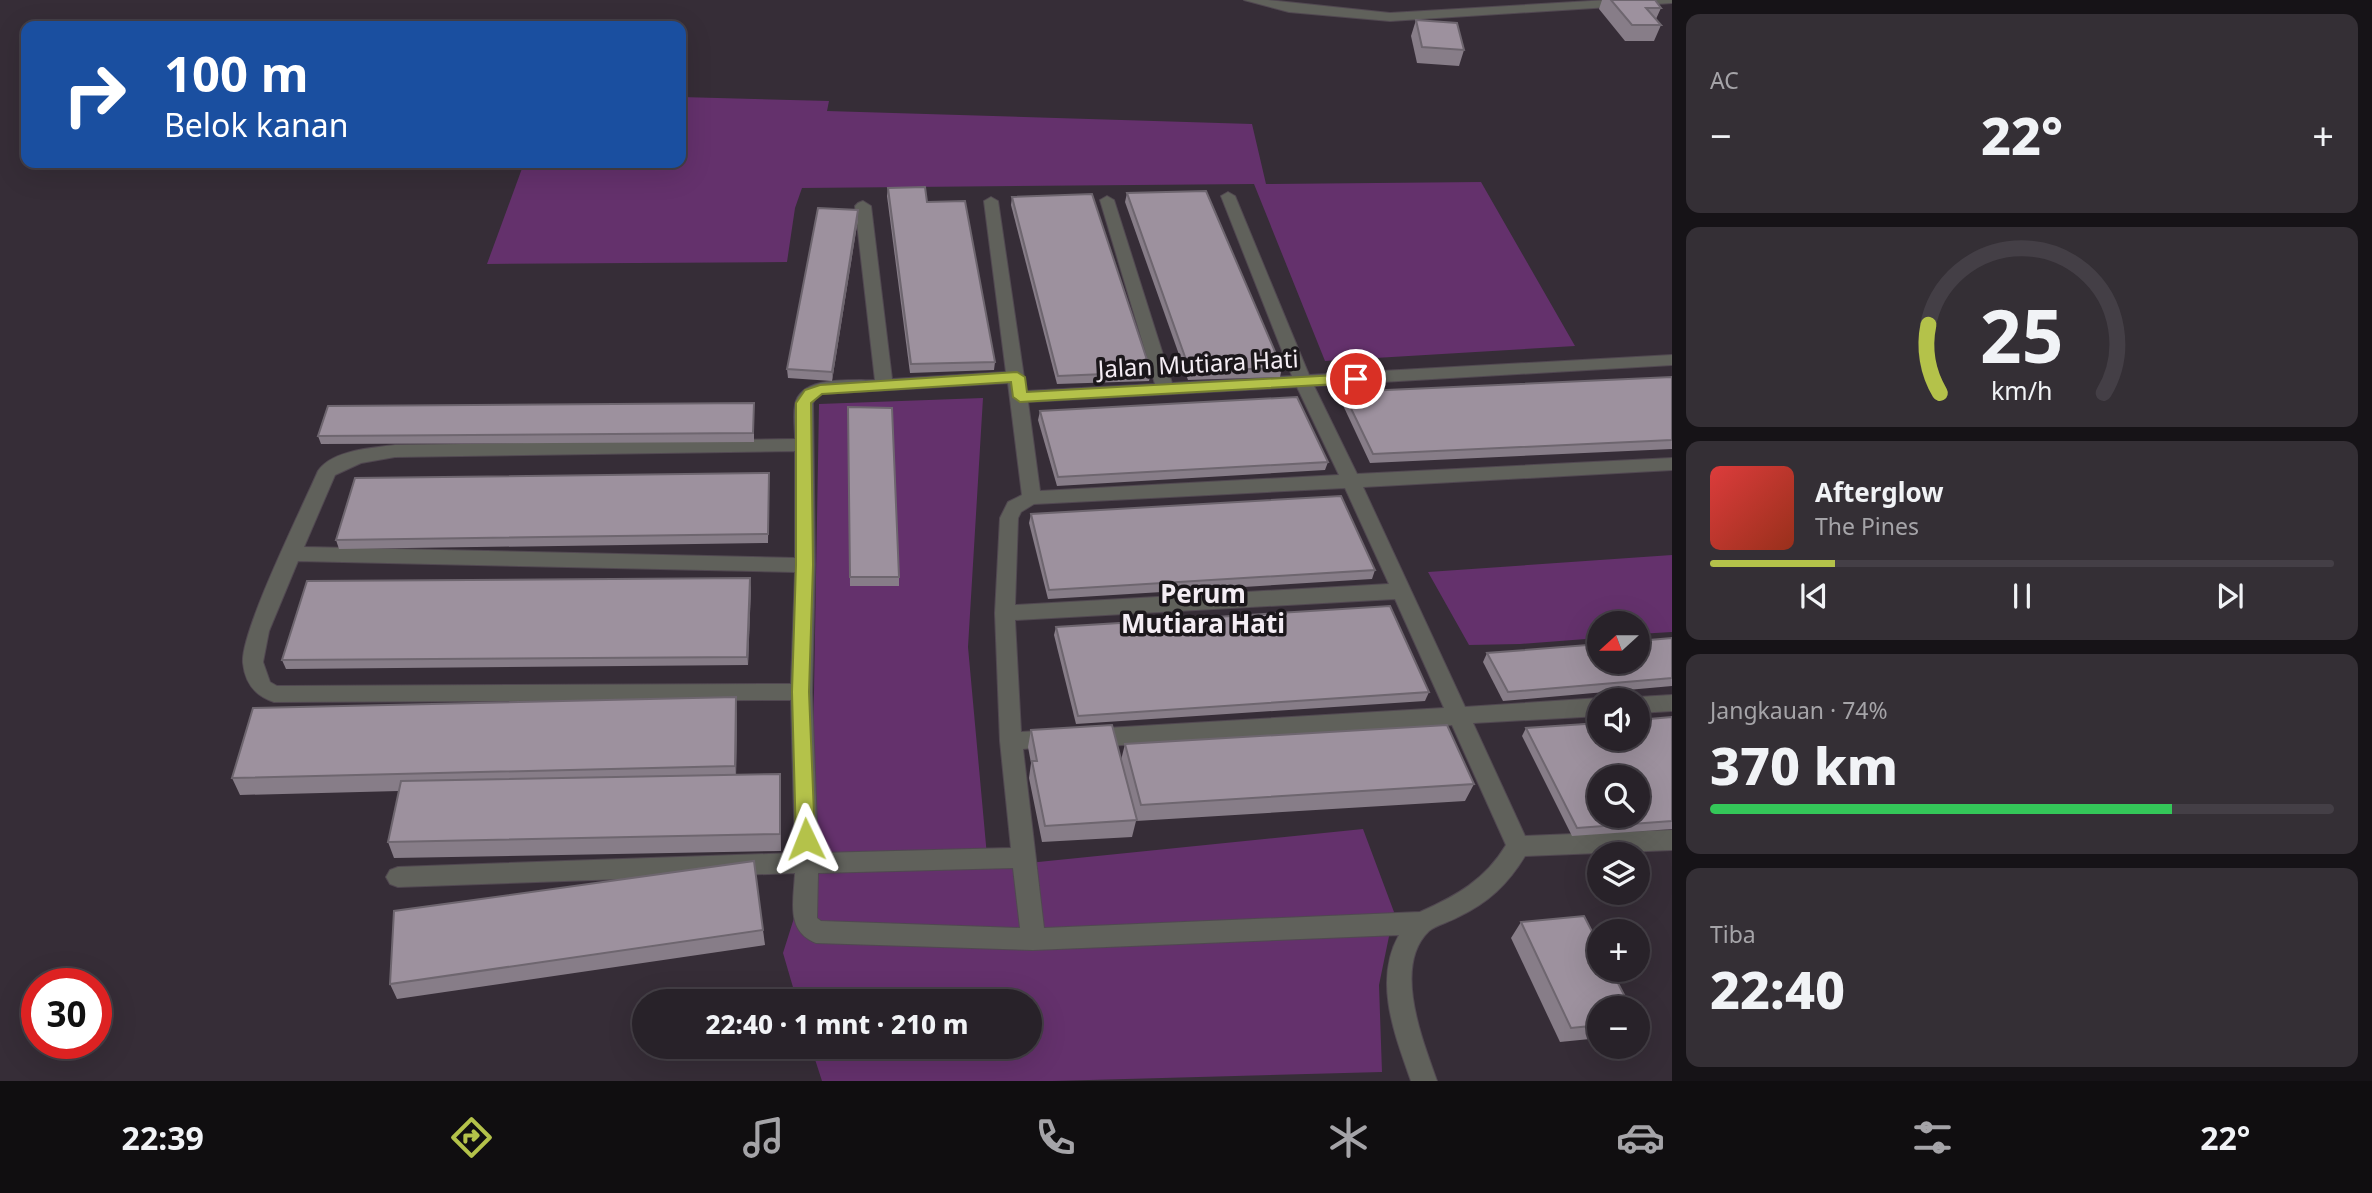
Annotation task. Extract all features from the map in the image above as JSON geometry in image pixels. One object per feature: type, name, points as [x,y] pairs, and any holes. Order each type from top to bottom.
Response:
[{"type":"street","points":[[1250,0],[1289,8],[1379,17],[1525,5],[1670,0]]},
{"type":"street","points":[[1228,196],[1303,382],[1351,480],[1518,846]]},
{"type":"street","points":[[1107,200],[1165,389]]},
{"type":"street","points":[[991,201],[1032,498]]},
{"type":"street","points":[[863,206],[884,386]]},
{"type":"street","name":"Jalan Mutiara Hati","points":[[1020,397],[1672,360]]},
{"type":"street","points":[[1017,377],[820,389],[810,393],[804,403],[804,565],[800,692],[807,863],[805,922],[816,932],[1033,939],[1421,923],[1464,904],[1494,883],[1518,846]]},
{"type":"street","points":[[800,692],[274,694],[261,687],[254,662],[259,631],[327,471],[360,456],[408,450],[803,445]]},
{"type":"street","points":[[1033,939],[1011,741],[1005,614],[1010,512],[1017,505],[1032,498],[1672,464]]},
{"type":"street","points":[[291,554],[804,565]]},
{"type":"street","points":[[1005,614],[1402,591]]},
{"type":"street","points":[[1650,704],[1672,703]]},
{"type":"street","points":[[1011,741],[1587,708]]},
{"type":"street","points":[[1518,846],[1672,840]]},
{"type":"street","points":[[398,877],[763,862],[1023,858]]},
{"type":"street","points":[[1421,923],[1402,954],[1399,992],[1405,1030],[1424,1081]]},
{"type":"shaded area","points":[[686,97],[829,101],[827,111],[1252,124],[1266,184],[1481,182],[1575,346],[1325,361],[1254,184],[802,188],[795,208],[787,262],[487,264],[522,168],[686,168]]},
{"type":"shaded area","points":[[983,398],[968,647],[988,867],[1363,829],[1394,912],[1379,985],[1382,1072],[1053,1081],[822,1081],[815,1059],[1042,1059],[1042,989],[794,989],[783,953],[811,864],[819,404]]},
{"type":"shaded area","points":[[1672,555],[1672,632],[1650,633],[1650,611],[1587,611],[1587,639],[1469,645],[1428,572]]},
{"type":"building","points":[[1611,0],[1655,0],[1661,8],[1646,8],[1661,25],[1632,25]]},
{"type":"building","points":[[1416,20],[1457,23],[1464,50],[1422,47]]},
{"type":"building","points":[[925,187],[927,202],[965,201],[995,362],[911,364],[888,188]]},
{"type":"building","points":[[1206,191],[1282,368],[1190,371],[1127,193]]},
{"type":"building","points":[[1092,194],[1151,372],[1058,376],[1012,197]]},
{"type":"building","points":[[818,208],[858,210],[832,372],[787,369]]},
{"type":"building","points":[[1672,377],[1672,440],[1373,454],[1343,392]]},
{"type":"building","points":[[1297,397],[1328,462],[1058,477],[1040,411]]},
{"type":"building","points":[[754,403],[753,433],[318,436],[328,406]]},
{"type":"building","points":[[848,407],[892,408],[899,577],[850,577]]},
{"type":"building","points":[[769,473],[768,534],[336,540],[355,478]]},
{"type":"building","points":[[1341,496],[1375,570],[1049,590],[1031,514]]},
{"type":"building","points":[[750,578],[747,657],[282,660],[307,581]]},
{"type":"building","points":[[1390,606],[1429,692],[1078,716],[1056,627]]},
{"type":"building","points":[[1672,638],[1672,678],[1508,692],[1487,653],[1587,645],[1587,674],[1650,674],[1650,640]]},
{"type":"building","points":[[736,697],[735,766],[232,778],[253,708]]},
{"type":"building","points":[[1672,717],[1672,821],[1650,823],[1650,765],[1587,765],[1587,827],[1577,828],[1526,728],[1587,724],[1587,751],[1650,751],[1650,719]]},
{"type":"building","points":[[1112,725],[1137,820],[1045,826],[1032,761],[1037,761],[1031,730]]},
{"type":"building","points":[[1447,725],[1474,784],[1141,805],[1125,744]]},
{"type":"building","points":[[780,774],[780,834],[388,842],[401,781]]},
{"type":"building","points":[[754,861],[763,930],[390,984],[394,911]]},
{"type":"building","points":[[1584,916],[1587,922],[1587,982],[1617,982],[1625,996],[1587,996],[1587,1026],[1571,1028],[1521,922]]},
{"type":"district","name":"Perum Mutiara Hati","points":[[1203,608]]},
{"type":"route","points":[[806,839],[800,692],[804,565],[804,403],[810,393],[820,389],[1017,377],[1020,397],[1356,379]]}]
